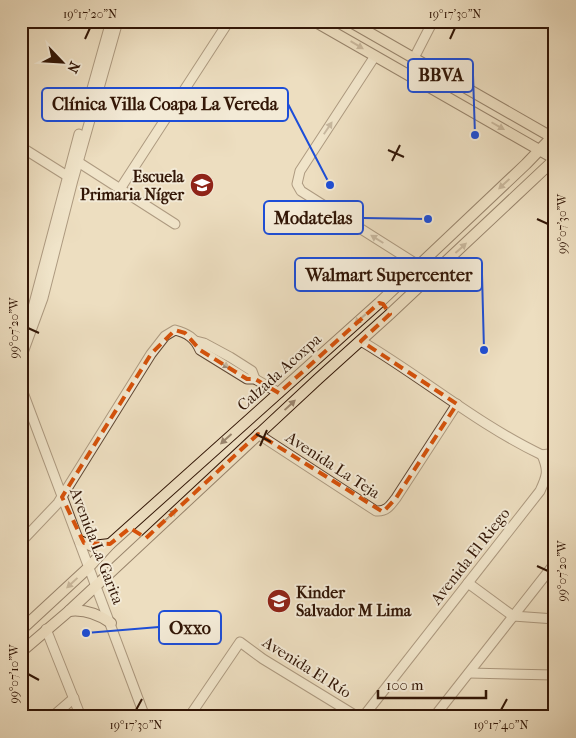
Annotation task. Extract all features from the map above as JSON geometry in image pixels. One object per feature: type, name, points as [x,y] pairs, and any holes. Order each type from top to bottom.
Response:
[{"type":"main road","points":[[314,21],[555,159]]},
{"type":"main road","points":[[350,21],[554,137]]},
{"type":"main road","name":"Calzada Acoxpa","points":[[21,630],[88,568],[110,544],[388,295],[554,137]]},
{"type":"main road","name":"Calzada Acoxpa","points":[[21,652],[69,611],[555,159]]},
{"type":"main road","points":[[388,295],[386,301],[394,310]]},
{"type":"main road","points":[[379,303],[394,310]]},
{"type":"main road","points":[[311,363],[322,375]]},
{"type":"main road","points":[[132,525],[136,535],[146,538]]},
{"type":"main road","points":[[124,532],[135,535],[137,546]]},
{"type":"main road","points":[[80,541],[92,546],[110,544]]},
{"type":"main road","points":[[69,611],[92,612],[111,623]]},
{"type":"street","points":[[21,326],[32,311],[112,21]]},
{"type":"street","points":[[75,160],[118,21]]},
{"type":"street","points":[[120,189],[229,21]]},
{"type":"street","points":[[414,58],[433,21]]},
{"type":"street","points":[[375,56],[300,171],[297,184],[301,191],[418,265]]},
{"type":"street","points":[[21,148],[70,178]]},
{"type":"street","points":[[75,160],[175,224]]},
{"type":"street","points":[[21,358],[43,298],[70,178]]},
{"type":"street","points":[[21,542],[62,497],[151,354],[165,336],[175,330],[185,333],[196,341],[200,350],[247,379],[255,379],[279,393]]},
{"type":"street","points":[[360,341],[392,360],[518,444],[542,455],[555,453]]},
{"type":"street","name":"Avenida La Garita","points":[[21,386],[145,717]]},
{"type":"street","name":"Avenida La Teja","points":[[258,434],[376,511],[382,512],[389,508],[396,498],[457,404]]},
{"type":"street","name":"Avenida El Riego","points":[[363,717],[540,491],[546,478],[547,467],[542,455]]},
{"type":"street","points":[[434,717],[555,564]]},
{"type":"street","points":[[468,583],[513,616],[555,618]]},
{"type":"street","points":[[46,630],[81,717]]},
{"type":"street","name":"Avenida El Río","points":[[189,717],[240,642],[263,659],[358,717]]},
{"type":"street","points":[[468,673],[555,675]]},
{"type":"street","points":[[52,717],[74,698]]},
{"type":"highlighted area","points":[[379,303],[383,304],[390,314],[361,341],[457,404],[396,498],[383,512],[258,434],[146,538],[130,528],[110,544],[84,543],[62,497],[151,354],[175,330],[185,333],[200,350],[247,379],[255,379],[279,393]]},
{"type":"place","name":"BBVA","points":[[475,135]]},
{"type":"place","name":"Escuela Primaria Níger","points":[[202,185]]},
{"type":"place","name":"Clínica Villa Coapa La Vereda","points":[[330,185]]},
{"type":"place","name":"Modatelas","points":[[428,219]]},
{"type":"place","name":"Walmart Supercenter","points":[[484,350]]},
{"type":"place","name":"Kinder Salvador M Lima","points":[[279,601]]},
{"type":"place","name":"Oxxo","points":[[86,633]]}]
